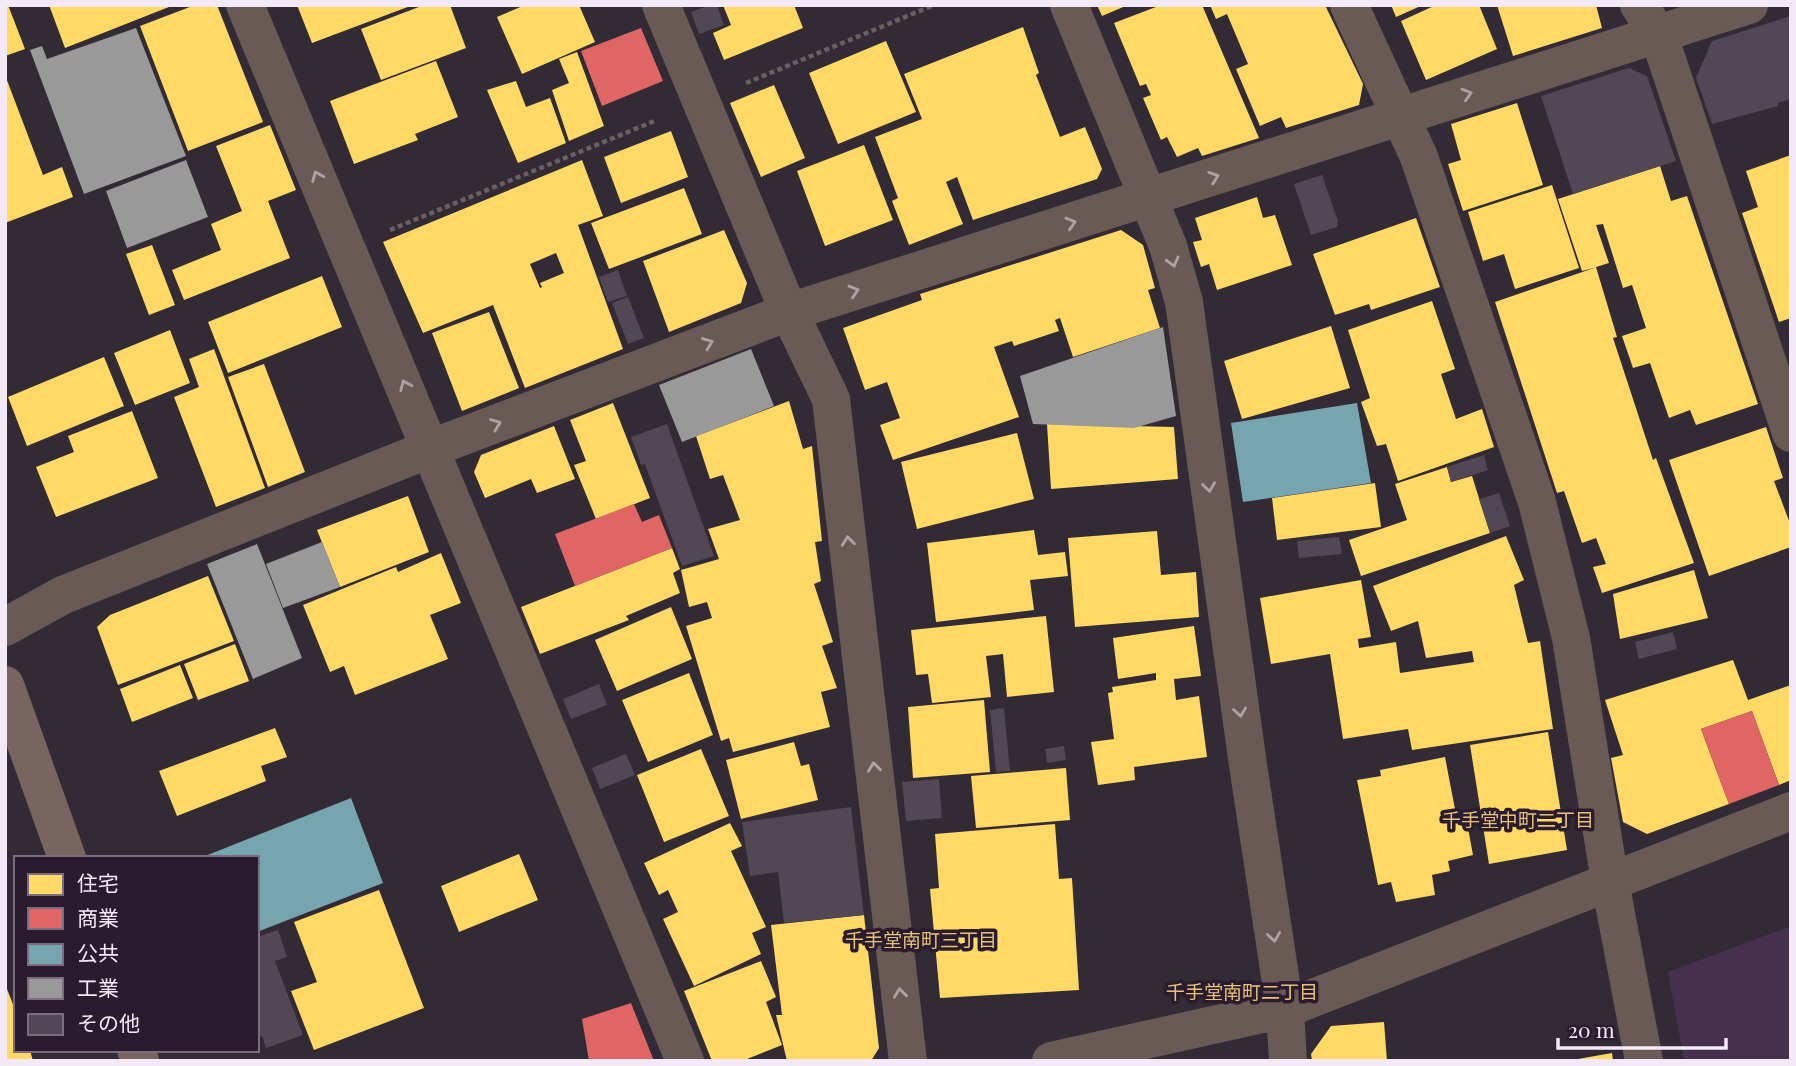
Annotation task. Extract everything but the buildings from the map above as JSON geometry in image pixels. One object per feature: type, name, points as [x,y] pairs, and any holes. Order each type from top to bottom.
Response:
[{"type":"street","points":[[245,5],[432,448],[685,1061]]},
{"type":"street","points":[[661,5],[789,312],[831,399],[908,1061]]},
{"type":"street","points":[[1069,5],[1168,246],[1184,302],[1246,752],[1285,1009],[1289,1061]]},
{"type":"street","points":[[1349,5],[1401,114],[1537,502],[1571,638],[1610,882],[1644,1061]]},
{"type":"street","points":[[5,627],[63,595],[432,448],[789,312],[1149,198],[1401,114],[1649,20],[1749,5]]},
{"type":"street","points":[[1649,20],[1791,433]]},
{"type":"street","points":[[5,685],[66,856]]},
{"type":"street","points":[[1051,1061],[1285,1009],[1791,811]]},
{"type":"path","points":[[347,247],[934,5]]},
{"type":"shaded area","points":[[1791,926],[1791,1061],[1684,1061],[1668,972]]},
{"type":"district","name":"千手堂中町二丁目","points":[[1518,819]]},
{"type":"district","name":"千手堂南町三丁目","points":[[921,939]]},
{"type":"district","name":"千手堂南町二丁目","points":[[1242,991]]}]
